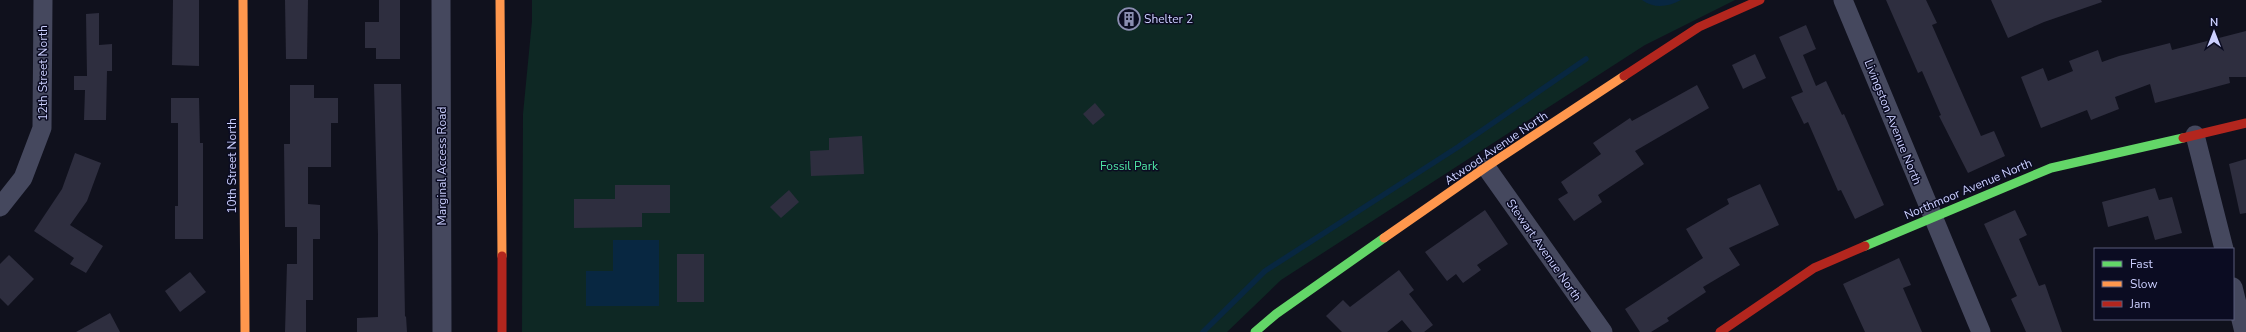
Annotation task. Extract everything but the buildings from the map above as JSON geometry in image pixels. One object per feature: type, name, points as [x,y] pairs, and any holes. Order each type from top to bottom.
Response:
[{"type":"street","name":"12th Street North","points":[[0,207],[24,178],[42,128],[43,0]]},
{"type":"street","name":"10th Street North","points":[[243,0],[245,332]]},
{"type":"street","name":"Marginal Access Road","points":[[441,0],[442,332]]},
{"type":"street","points":[[500,0],[502,332]]},
{"type":"street","name":"Atwood Avenue North","points":[[1255,332],[1276,314],[1486,167],[1699,27],[1760,0]]},
{"type":"street","name":"Livingston Avenue North","points":[[1843,0],[1981,332]]},
{"type":"street","name":"Northmoor Avenue North","points":[[1720,332],[1814,268],[1932,217],[2052,168],[2246,123]]},
{"type":"street","points":[[2195,135],[2224,248]]},
{"type":"street","name":"Stewart Avenue North","points":[[1486,167],[1603,332]]},
{"type":"street","points":[[2234,291],[2244,332]]},
{"type":"green space","name":"Fossil Park","points":[[532,0],[1735,0],[1645,45],[1281,280],[1227,332],[522,332],[523,114],[532,21]]},
{"type":"water","points":[[1642,0],[1681,0],[1671,4],[1656,6]]},
{"type":"water","points":[[613,240],[659,240],[659,306],[586,306],[586,271],[613,271]]},
{"type":"waterway","points":[[1203,332],[1265,271],[1458,147],[1586,59]]},
{"type":"traffic: fast","points":[[1865,246],[2051,168],[2183,138]]},
{"type":"traffic: fast","points":[[1255,332],[1276,314],[1384,238]]},
{"type":"traffic: slow","points":[[243,0],[245,332]]},
{"type":"traffic: slow","points":[[500,0],[502,256]]},
{"type":"traffic: slow","points":[[1384,238],[1486,167],[1624,76]]},
{"type":"traffic: jam","points":[[1624,76],[1699,27],[1760,0]]},
{"type":"traffic: jam","points":[[2183,138],[2246,123]]},
{"type":"traffic: jam","points":[[1720,332],[1814,268],[1865,246]]},
{"type":"traffic: jam","points":[[502,256],[502,332]]},
{"type":"place","name":"Shelter 2","points":[[1129,19]]}]
